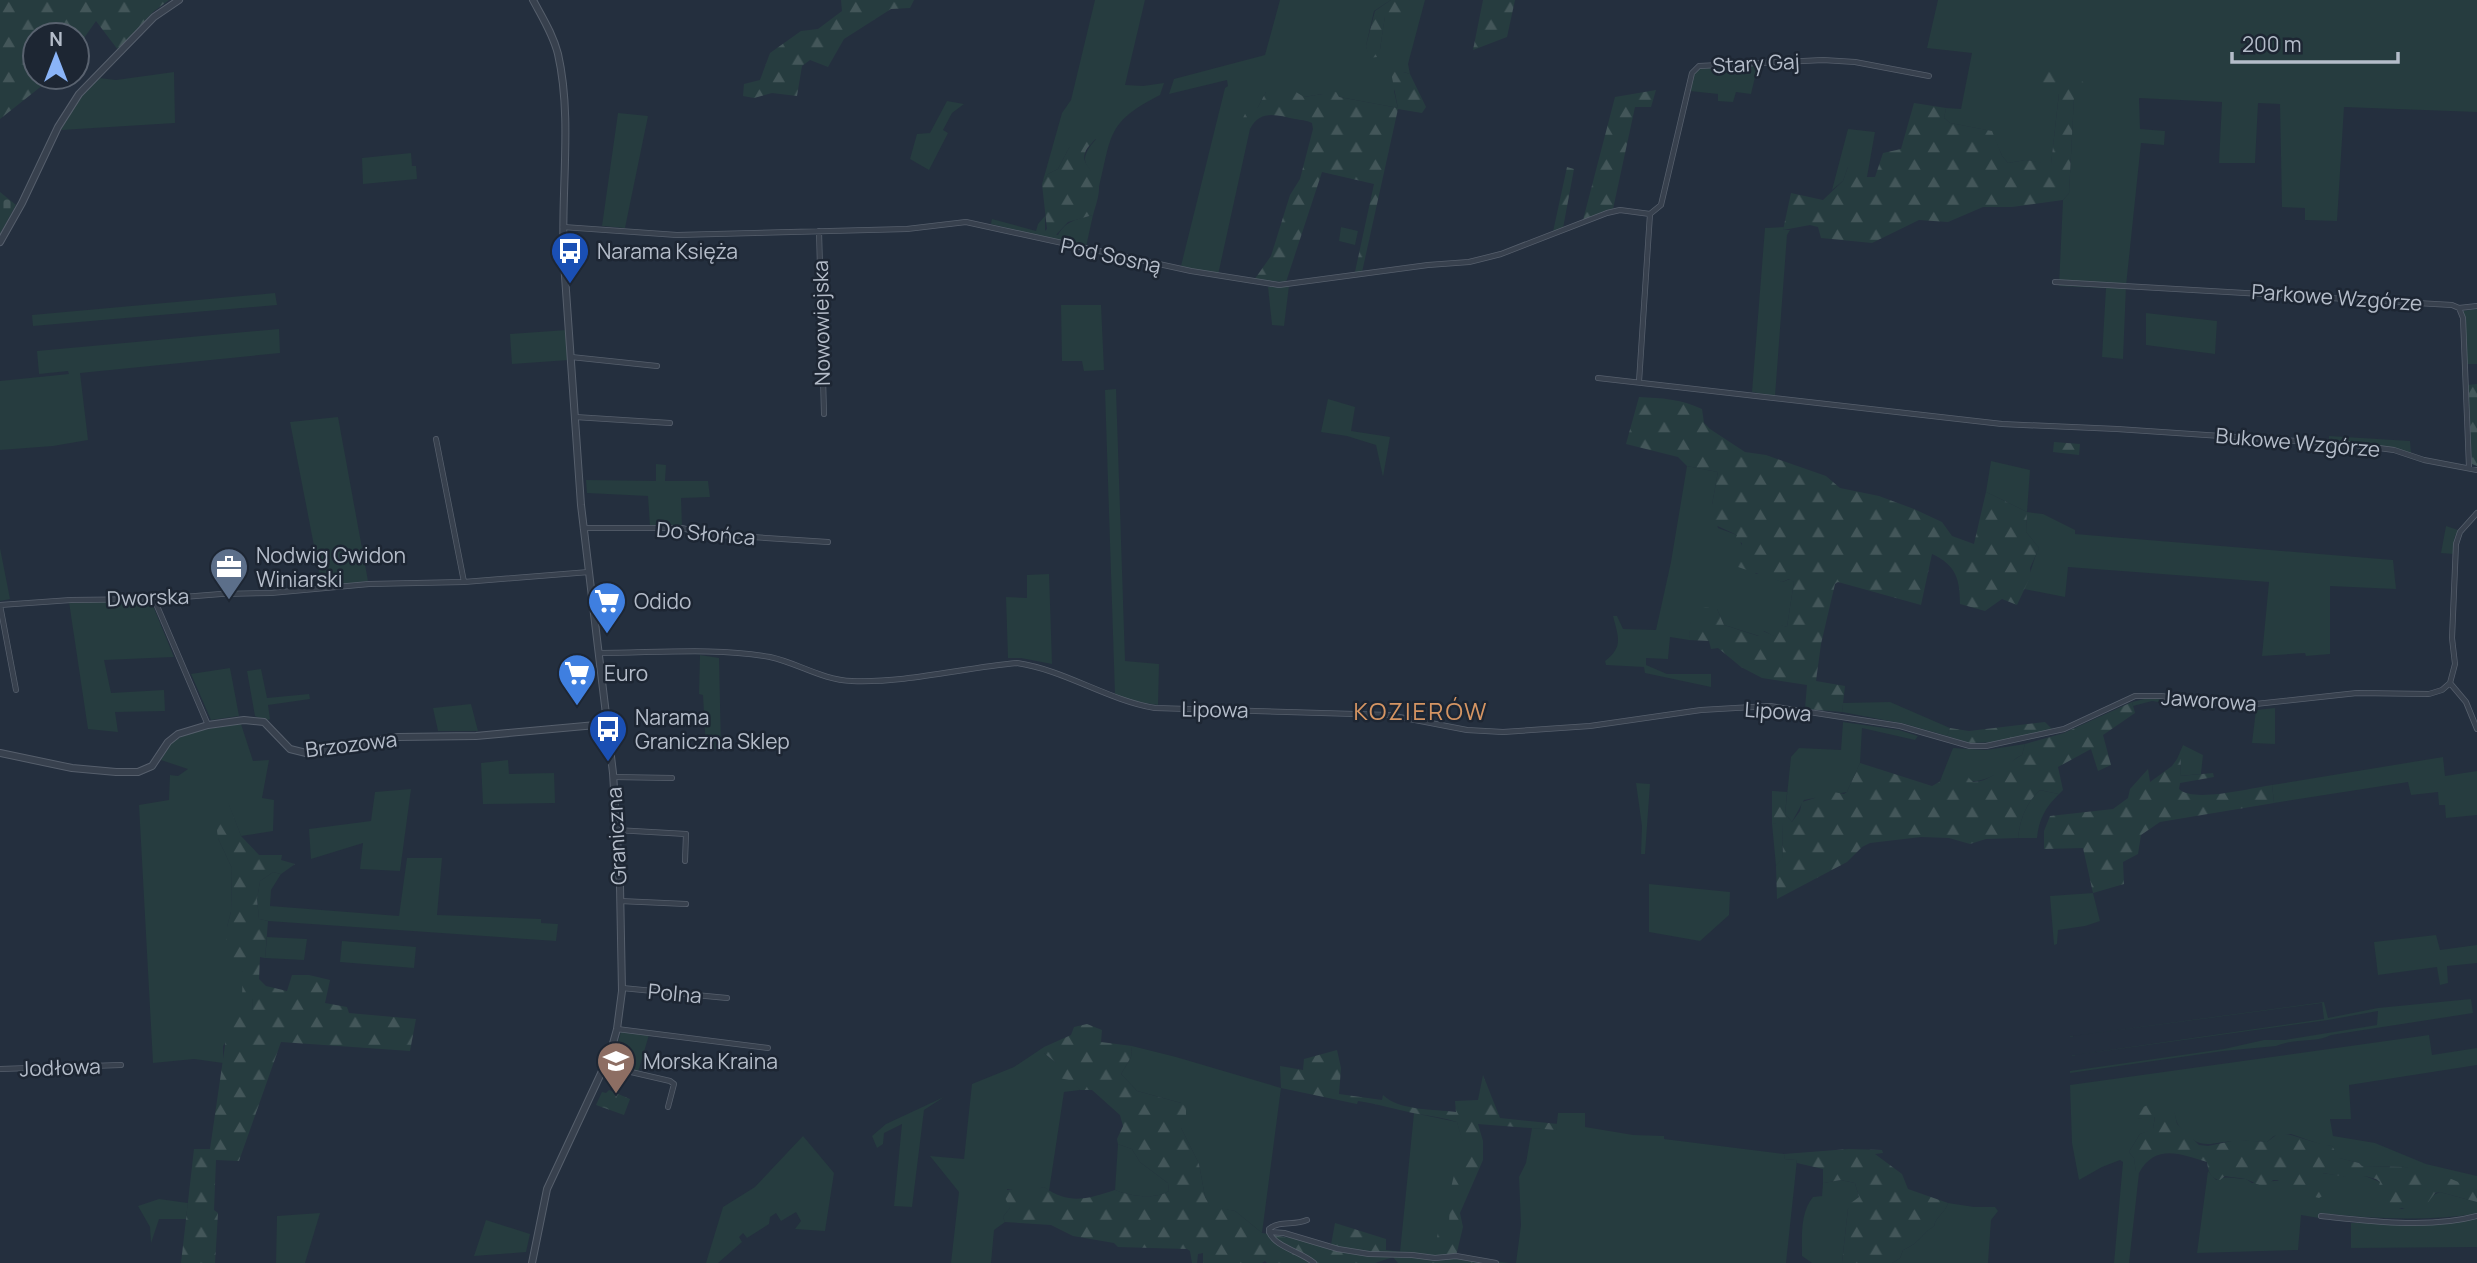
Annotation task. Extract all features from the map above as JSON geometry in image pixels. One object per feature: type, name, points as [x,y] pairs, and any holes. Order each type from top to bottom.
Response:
[{"type":"street","points":[[0,242],[58,127],[79,94],[154,17],[179,0]]},
{"type":"street","name":"Graniczna","points":[[532,1263],[547,1189],[605,1066],[617,1029],[622,988],[613,776],[583,528],[575,417],[562,227],[565,144],[558,54],[551,33],[533,0]]},
{"type":"street","name":"Stary Gaj","points":[[1650,214],[1661,205],[1692,73],[1699,66],[1823,60],[1855,62],[1929,76]]},
{"type":"street","name":"Pod Sosną","points":[[562,227],[677,235],[907,229],[966,222],[1191,271],[1279,285],[1469,262],[1501,254],[1607,213],[1620,210],[1650,214]]},
{"type":"street","points":[[1639,382],[1650,214]]},
{"type":"street","name":"Nowowiejska","points":[[819,231],[824,414]]},
{"type":"street","name":"Parkowe Wzgórze","points":[[2054,282],[2452,304],[2459,308],[2477,306]]},
{"type":"street","points":[[2459,308],[2463,318],[2469,467]]},
{"type":"street","points":[[571,357],[657,366]]},
{"type":"street","name":"Bukowe Wzgórze","points":[[1598,378],[2002,424],[2356,445],[2394,450],[2424,460],[2477,470]]},
{"type":"street","points":[[575,417],[670,423]]},
{"type":"street","points":[[436,439],[464,582]]},
{"type":"street","points":[[2477,513],[2460,532],[2456,544],[2452,638],[2455,664],[2450,683],[2466,702],[2477,729]]},
{"type":"street","name":"Do Słońca","points":[[583,528],[682,528],[705,534],[828,541]]},
{"type":"street","name":"Dworska","points":[[0,605],[71,600],[154,599],[221,593],[271,593],[369,584],[464,582],[589,572]]},
{"type":"street","points":[[154,599],[208,725]]},
{"type":"street","points":[[0,605],[16,690]]},
{"type":"street","name":"Lipowa","points":[[598,653],[748,654],[770,657],[829,678],[849,681],[881,681],[1017,663],[1036,666],[1105,694],[1155,708],[1389,715],[1467,730],[1503,732],[1590,726],[1701,710],[1757,706],[1840,717]]},
{"type":"street","name":"Jaworowa","points":[[1840,717],[1900,726],[1956,744],[1986,746],[2064,729],[2135,696],[2161,696],[2237,706],[2357,693],[2429,694],[2442,690],[2450,683]]},
{"type":"street","name":"Brzozowa","points":[[0,753],[72,768],[138,772],[152,766],[178,734],[208,725],[243,720],[264,723],[290,749],[306,753],[398,737],[476,736],[607,724]]},
{"type":"street","points":[[613,776],[671,778]]},
{"type":"street","points":[[616,830],[685,834],[685,861]]},
{"type":"street","points":[[620,901],[686,904]]},
{"type":"street","name":"Polna","points":[[622,988],[727,998]]},
{"type":"street","points":[[617,1029],[768,1048]]},
{"type":"street","name":"Jodłowa","points":[[0,1069],[121,1065]]},
{"type":"street","points":[[605,1066],[674,1084],[668,1107]]},
{"type":"street","points":[[2321,1216],[2371,1222],[2436,1221],[2477,1216]]},
{"type":"street","points":[[1269,1232],[1269,1229],[1278,1223],[1299,1224],[1307,1220]]},
{"type":"street","points":[[1269,1232],[1273,1239],[1307,1256],[1314,1263]]},
{"type":"street","points":[[1269,1232],[1284,1233],[1338,1249],[1369,1254],[1435,1258],[1456,1256],[1496,1263]]},
{"type":"green space","points":[[0,0],[169,0],[153,12],[118,50],[96,21],[91,28],[91,21],[21,21],[21,91],[35,91],[0,119]]},
{"type":"green space","points":[[841,0],[914,0],[910,8],[891,9],[844,39],[828,67],[810,60],[802,66],[797,96],[772,93],[754,98],[743,96],[744,84],[760,80],[770,53],[801,31],[818,29],[842,11]]},
{"type":"green space","points":[[1095,0],[1145,0],[1125,85],[1164,83],[1160,95],[1130,113],[1114,131],[1099,187],[1085,160],[1096,139],[1069,148],[1058,169],[1048,174],[1042,184],[1062,113],[1071,100]]},
{"type":"green space","points":[[1280,0],[1391,0],[1374,11],[1366,46],[1370,58],[1380,49],[1385,15],[1410,0],[1425,0],[1408,64],[1410,74],[1403,72],[1394,91],[1398,108],[1323,94],[1304,97],[1266,92],[1245,123],[1250,129],[1218,275],[1181,266],[1225,88],[1228,86],[1227,80],[1169,94],[1174,79],[1265,55]]},
{"type":"green space","points":[[1391,0],[1410,0],[1401,13],[1385,16],[1377,57],[1369,58],[1366,46],[1375,11]]},
{"type":"green space","points":[[1483,0],[1515,0],[1507,37],[1473,50]]},
{"type":"green space","points":[[1938,0],[2477,0],[2477,112],[2344,107],[2337,221],[2305,220],[2305,208],[2282,207],[2280,104],[2258,103],[2255,163],[2219,163],[2222,102],[2139,98],[2140,129],[2165,131],[2164,145],[2141,143],[2126,286],[2123,359],[2102,357],[2106,288],[2059,286],[2063,200],[2069,193],[2074,96],[2059,93],[2051,165],[2026,160],[2008,163],[1991,131],[1950,123],[1944,118],[1946,108],[1961,109],[1972,53],[1927,48]]},
{"type":"green space","points":[[2041,61],[2076,74],[2087,87],[2085,97],[2074,97],[2069,193],[2063,200],[2012,207],[1983,207],[1948,222],[1919,220],[1872,243],[1821,238],[1818,227],[1810,225],[1783,230],[1791,193],[1823,200],[1843,181],[1848,167],[1853,163],[1864,168],[1867,177],[1875,177],[1883,153],[1901,149],[1914,103],[1946,108],[1944,118],[1950,123],[1992,131],[2002,156],[2008,163],[2026,160],[2051,164],[2059,94],[2036,87]]},
{"type":"green space","points":[[1398,64],[1403,72],[1410,74],[1426,107],[1422,113],[1398,109],[1362,272],[1355,272],[1374,184],[1322,172],[1286,282],[1254,280],[1271,256],[1290,195],[1300,179],[1313,129],[1312,123],[1308,121],[1270,115],[1259,118],[1250,129],[1241,122],[1245,114],[1258,107],[1266,92],[1296,92],[1304,97],[1330,91],[1336,92],[1339,97],[1398,108],[1390,67]]},
{"type":"green space","points":[[1758,64],[1751,94],[1736,92],[1733,102],[1718,101],[1718,94],[1690,91],[1694,73],[1700,67]]},
{"type":"green space","points":[[174,72],[175,123],[61,130],[79,99],[87,91],[91,91],[91,86],[99,78],[116,80]]},
{"type":"green space","points":[[1656,90],[1651,107],[1635,107],[1613,209],[1583,220],[1615,97]]},
{"type":"green space","points":[[947,101],[964,104],[952,113],[943,130],[948,133],[929,170],[910,159],[917,134],[930,133]]},
{"type":"green space","points":[[618,113],[648,116],[625,228],[602,226]]},
{"type":"green space","points":[[1848,129],[1875,132],[1867,177],[1848,167],[1843,181],[1832,190]]},
{"type":"green space","points":[[1091,130],[1097,135],[1084,157],[1099,186],[1093,215],[1068,222],[1053,238],[1040,234],[1040,231],[1047,229],[1042,184],[1048,174],[1058,169],[1069,148]]},
{"type":"green space","points":[[411,153],[417,179],[363,184],[362,158]]},
{"type":"green space","points":[[1567,167],[1574,169],[1563,228],[1553,232]]},
{"type":"green space","points":[[0,192],[16,205],[0,234]]},
{"type":"green space","points":[[1093,215],[1086,247],[991,224],[992,219],[1036,231],[1045,216],[1045,231],[1058,235],[1069,223]]},
{"type":"green space","points":[[1341,227],[1358,231],[1355,245],[1339,241]]},
{"type":"green space","points":[[1784,227],[1783,230],[1790,230],[1787,235],[1775,396],[1752,392],[1765,228]]},
{"type":"green space","points":[[1289,286],[1284,326],[1272,325],[1268,287]]},
{"type":"green space","points":[[275,293],[277,305],[33,326],[32,315]]},
{"type":"green space","points":[[1061,305],[1101,305],[1104,370],[1084,371],[1082,361],[1062,361]]},
{"type":"green space","points":[[2477,309],[2477,364],[2466,364],[2463,311]]},
{"type":"green space","points":[[2146,313],[2217,321],[2215,354],[2146,345]]},
{"type":"green space","points":[[279,329],[280,353],[80,373],[88,440],[0,450],[0,381],[69,374],[68,371],[39,374],[37,351]]},
{"type":"green space","points":[[567,330],[569,360],[512,364],[510,334]]},
{"type":"green space","points":[[2477,384],[2477,466],[2472,464],[2468,385]]},
{"type":"green space","points":[[1116,389],[1125,661],[1159,664],[1158,705],[1115,695],[1105,390]]},
{"type":"green space","points":[[1639,397],[1679,401],[1702,409],[1704,423],[1710,429],[1745,452],[1766,455],[1826,476],[1840,488],[1879,496],[1914,509],[1942,522],[1952,536],[1974,544],[1986,492],[2027,512],[2026,532],[2039,548],[2030,568],[2031,575],[2017,605],[2002,599],[1985,611],[1960,604],[1955,574],[1946,563],[1932,554],[1921,605],[1838,582],[1835,584],[1821,644],[1816,681],[1845,686],[1842,712],[1805,709],[1807,685],[1762,678],[1741,667],[1718,648],[1711,649],[1709,641],[1689,640],[1691,612],[1706,607],[1717,609],[1724,625],[1758,636],[1763,631],[1774,636],[1774,623],[1787,627],[1794,582],[1789,579],[1782,582],[1738,567],[1742,543],[1735,540],[1737,535],[1711,523],[1718,472],[1687,466],[1678,457],[1626,444]]},
{"type":"green space","points":[[1328,399],[1355,407],[1351,431],[1390,437],[1383,477],[1376,445],[1321,432]]},
{"type":"green space","points":[[338,417],[368,581],[322,587],[290,422]]},
{"type":"green space","points":[[2329,436],[2410,441],[2411,453],[2329,439]]},
{"type":"green space","points":[[2054,442],[2080,444],[2079,455],[2053,452]]},
{"type":"green space","points":[[1991,461],[2030,470],[2027,512],[1986,492]]},
{"type":"green space","points":[[656,464],[666,465],[665,481],[708,481],[710,497],[681,498],[682,526],[650,526],[648,496],[587,493],[586,480],[656,481]]},
{"type":"green space","points":[[1687,466],[1718,472],[1712,505],[1718,528],[1737,535],[1756,574],[1764,574],[1782,582],[1790,579],[1794,582],[1787,627],[1774,624],[1775,637],[1764,631],[1759,636],[1724,625],[1717,609],[1692,613],[1689,640],[1670,637],[1668,659],[1646,658],[1646,665],[1667,674],[1711,674],[1711,687],[1645,673],[1644,667],[1606,665],[1605,661],[1615,651],[1618,641],[1613,616],[1617,616],[1623,629],[1656,630],[1671,562]]},
{"type":"green space","points":[[2027,512],[2043,514],[2075,530],[2075,534],[2393,560],[2396,589],[2330,586],[2330,654],[2262,656],[2269,582],[2068,567],[2065,597],[2024,589],[2039,548],[2026,532]]},
{"type":"green space","points":[[2446,526],[2458,530],[2454,539],[2454,554],[2441,553]]},
{"type":"green space","points":[[0,548],[10,599],[0,601]]},
{"type":"green space","points":[[1049,574],[1052,664],[1008,658],[1006,597],[1027,598],[1027,575]]},
{"type":"green space","points":[[151,601],[174,657],[104,660],[111,693],[164,690],[165,711],[115,712],[118,732],[88,729],[69,602]]},
{"type":"green space","points":[[700,655],[719,658],[721,749],[706,749],[703,695],[699,694]]},
{"type":"green space","points":[[230,668],[239,716],[211,720],[191,674]]},
{"type":"green space","points":[[261,669],[267,698],[309,694],[310,699],[268,705],[270,719],[266,721],[255,716],[247,671]]},
{"type":"green space","points":[[2148,698],[2200,704],[2198,708],[2152,701],[2133,706],[2132,702]]},
{"type":"green space","points":[[1890,702],[1950,728],[1947,736],[1905,724],[1842,712],[1843,703]]},
{"type":"green space","points":[[2132,702],[2135,713],[2103,735],[2111,765],[2098,771],[2091,749],[2058,767],[2063,790],[2059,794],[2040,790],[2035,795],[2024,812],[2018,838],[1986,839],[1970,844],[1949,838],[1921,837],[1870,843],[1847,862],[1777,899],[1776,866],[1783,857],[1782,822],[1772,824],[1772,791],[1787,792],[1785,814],[1792,822],[1800,811],[1802,802],[1815,798],[1823,790],[1844,794],[1847,792],[1860,763],[1932,786],[1955,773],[1966,775],[1973,782],[1980,781],[2022,755],[2025,744],[2064,733]]},
{"type":"green space","points":[[471,704],[478,731],[438,731],[433,708]]},
{"type":"green space","points":[[2275,708],[2275,744],[2252,743],[2256,710]]},
{"type":"green space","points":[[1843,722],[1899,730],[1918,736],[1915,740],[1862,728],[1860,763],[1847,792],[1804,800],[1792,822],[1785,814],[1791,757],[1799,748],[1841,750]]},
{"type":"green space","points":[[2045,722],[2054,731],[1998,742],[1969,743],[1947,736],[1950,728],[1969,731]]},
{"type":"green space","points":[[241,724],[253,761],[269,760],[262,798],[274,800],[273,831],[241,836],[228,803],[218,838],[232,868],[231,912],[227,927],[253,999],[252,1013],[223,1046],[223,1063],[194,1059],[153,1063],[139,805],[169,800],[170,775],[178,776],[188,769],[161,760],[171,743],[200,730]]},
{"type":"green space","points":[[2025,744],[2022,755],[1992,776],[1971,782],[1940,781],[1953,748],[1986,750]]},
{"type":"green space","points":[[2183,745],[2203,755],[2201,774],[2180,776],[2181,760],[2177,759]]},
{"type":"green space","points":[[2443,757],[2445,776],[2477,771],[2477,815],[2446,818],[2445,805],[2439,805],[2438,792],[2411,795],[2408,782],[2274,803],[2272,785]]},
{"type":"green space","points":[[2177,759],[2181,759],[2180,776],[2213,773],[2214,777],[2180,783],[2179,789],[2186,793],[2209,795],[2272,785],[2274,803],[2160,822],[2141,835],[2138,854],[2123,862],[2124,884],[2093,893],[2083,848],[2044,849],[2044,831],[2050,816],[2113,809],[2128,798],[2130,789],[2148,769],[2150,782]]},
{"type":"green space","points":[[508,760],[509,774],[554,773],[555,803],[483,804],[481,763]]},
{"type":"green space","points":[[1636,783],[1650,784],[1645,854],[1641,854],[1642,826]]},
{"type":"green space","points":[[411,789],[400,871],[360,869],[363,843],[311,859],[309,829],[371,821],[375,792]]},
{"type":"green space","points":[[2040,790],[2059,794],[2044,814],[2037,838],[2018,838],[2024,812]]},
{"type":"green space","points":[[228,802],[241,836],[259,855],[282,855],[281,860],[295,864],[281,874],[273,872],[260,881],[257,899],[259,919],[268,921],[265,958],[260,957],[259,979],[266,986],[287,991],[292,975],[309,975],[330,980],[325,1003],[347,1007],[349,1013],[416,1019],[410,1051],[281,1042],[239,1161],[216,1160],[214,1210],[218,1213],[215,1263],[181,1263],[194,1149],[210,1149],[230,1011],[252,1012],[253,999],[242,996],[243,971],[232,970],[225,964],[227,927],[231,912],[232,868],[218,838],[214,809]]},
{"type":"green space","points":[[1782,821],[1783,858],[1776,866],[1772,824]]},
{"type":"green space","points":[[407,858],[442,858],[437,915],[541,919],[541,923],[558,924],[556,941],[259,919],[257,899],[260,881],[273,872],[281,874],[271,890],[270,906],[399,916]]},
{"type":"green space","points":[[1649,884],[1730,892],[1729,915],[1700,941],[1649,932]]},
{"type":"green space","points":[[2093,893],[2100,921],[2058,930],[2057,944],[2054,945],[2050,896]]},
{"type":"green space","points":[[2436,935],[2440,950],[2477,945],[2477,963],[2447,966],[2448,983],[2440,985],[2437,967],[2378,975],[2374,942]]},
{"type":"green space","points":[[267,937],[307,939],[304,960],[265,958]]},
{"type":"green space","points":[[342,941],[416,947],[414,968],[340,962]]},
{"type":"green space","points":[[2471,999],[2473,1013],[2276,1046],[2070,1073],[2224,1049],[2264,1040],[2285,1040],[2377,1025],[2378,1011],[2328,1020],[2068,1056],[2324,1019],[2322,1003],[2066,1037],[2324,1002],[2328,1018],[2378,1008]]},
{"type":"green space","points":[[1087,1024],[1102,1030],[1101,1042],[1132,1046],[1131,1057],[1121,1074],[1137,1091],[1181,1103],[1186,1107],[1186,1118],[1181,1128],[1199,1164],[1205,1197],[1210,1206],[1235,1211],[1262,1233],[1331,1245],[1335,1223],[1386,1239],[1386,1250],[1434,1256],[1438,1232],[1449,1229],[1453,1179],[1466,1153],[1457,1122],[1366,1102],[1358,1101],[1357,1104],[1281,1088],[1280,1066],[1303,1070],[1304,1059],[1337,1050],[1341,1068],[1339,1094],[1382,1100],[1383,1095],[1407,1107],[1456,1112],[1455,1101],[1478,1100],[1483,1075],[1500,1118],[1558,1124],[1556,1130],[1478,1124],[1483,1141],[1483,1160],[1460,1213],[1463,1227],[1456,1256],[1509,1263],[1398,1263],[1393,1257],[1375,1263],[1203,1263],[1203,1253],[1198,1254],[1197,1263],[1192,1263],[1190,1251],[1187,1249],[1118,1247],[1114,1243],[1073,1236],[1051,1225],[1005,1222],[1003,1217],[1010,1208],[1002,1192],[1007,1190],[1044,1187],[1053,1193],[1079,1199],[1115,1190],[1142,1196],[1169,1191],[1168,1183],[1140,1162],[1132,1149],[1118,1144],[1117,1139],[1123,1126],[1120,1115],[1092,1090],[1080,1090],[1069,1080],[1059,1078],[1055,1062],[1044,1053],[1044,1047],[1071,1035],[1074,1027]]},
{"type":"green space","points":[[621,1032],[649,1035],[638,1072],[611,1065]]},
{"type":"green space","points":[[2429,1035],[2432,1055],[2477,1048],[2477,1065],[2349,1085],[2351,1119],[2330,1119],[2333,1136],[2375,1143],[2426,1164],[2477,1176],[2477,1190],[2404,1167],[2362,1166],[2338,1158],[2332,1146],[2291,1134],[2274,1136],[2267,1142],[2200,1143],[2179,1126],[2171,1107],[2136,1119],[2155,1116],[2153,1130],[2140,1134],[2129,1152],[2139,1173],[2129,1263],[2114,1263],[2123,1162],[2120,1160],[2102,1167],[2079,1180],[2072,1143],[2070,1085]]},
{"type":"green space","points":[[1132,1046],[1281,1088],[1262,1233],[1235,1211],[1210,1207],[1205,1197],[1199,1164],[1181,1128],[1181,1103],[1137,1091],[1121,1074],[1131,1057]]},
{"type":"green space","points":[[1044,1047],[1044,1053],[1080,1090],[1064,1092],[1049,1191],[1044,1187],[1033,1191],[1007,1189],[1010,1208],[1003,1217],[1005,1222],[994,1230],[991,1263],[951,1263],[959,1192],[930,1156],[964,1159],[972,1084],[1014,1067]]},
{"type":"green space","points":[[609,1090],[630,1099],[624,1115],[596,1105],[602,1092]]},
{"type":"green space","points":[[944,1097],[924,1110],[912,1207],[894,1206],[902,1124],[884,1133],[883,1144],[877,1148],[872,1136],[886,1124]]},
{"type":"green space","points":[[2150,1104],[2171,1106],[2177,1124],[2199,1145],[2208,1146],[2237,1140],[2267,1142],[2279,1133],[2286,1134],[2332,1146],[2339,1158],[2362,1166],[2404,1167],[2435,1172],[2477,1190],[2477,1202],[2440,1192],[2435,1193],[2424,1208],[2386,1208],[2375,1202],[2380,1182],[2376,1179],[2323,1173],[2320,1177],[2330,1186],[2329,1192],[2319,1198],[2307,1195],[2299,1199],[2288,1195],[2278,1180],[2264,1185],[2225,1176],[2220,1180],[2210,1174],[2207,1162],[2169,1153],[2153,1157],[2139,1173],[2136,1172],[2134,1158],[2129,1152],[2140,1134],[2153,1129],[2155,1117],[2136,1119],[2132,1118],[2132,1112]]},
{"type":"green space","points":[[1414,1113],[1457,1122],[1467,1153],[1454,1179],[1449,1230],[1435,1256],[1400,1252]]},
{"type":"green space","points":[[1558,1113],[1585,1113],[1585,1127],[1784,1154],[1785,1159],[1797,1160],[1786,1263],[1516,1263],[1521,1225],[1519,1177],[1526,1163],[1532,1128],[1556,1130]]},
{"type":"green space","points":[[803,1136],[834,1173],[825,1231],[795,1229],[801,1221],[796,1212],[781,1221],[776,1213],[770,1217],[769,1224],[747,1238],[743,1233],[739,1237],[742,1242],[718,1263],[706,1263],[723,1207],[755,1187]]},
{"type":"green space","points":[[1118,1144],[1132,1149],[1140,1162],[1168,1183],[1169,1191],[1142,1196],[1115,1190]]},
{"type":"green space","points":[[1849,1149],[1882,1150],[1883,1153],[1875,1154],[1902,1174],[1908,1189],[1948,1203],[1934,1226],[1903,1250],[1900,1258],[1892,1263],[1842,1263],[1848,1209],[1859,1197],[1855,1183],[1841,1180],[1823,1183],[1823,1169],[1785,1159],[1784,1154]]},
{"type":"green space","points":[[2208,1171],[2216,1180],[2246,1179],[2252,1183],[2319,1177],[2322,1173],[2358,1178],[2365,1176],[2380,1182],[2393,1206],[2402,1209],[2440,1192],[2477,1202],[2477,1214],[2418,1218],[2320,1213],[2319,1218],[2301,1215],[2298,1250],[2197,1253]]},
{"type":"green space","points":[[1841,1180],[1855,1183],[1859,1197],[1848,1209],[1842,1263],[1812,1263],[1802,1256],[1806,1210],[1813,1197],[1822,1196],[1823,1183]]},
{"type":"green space","points":[[159,1199],[188,1203],[186,1219],[159,1219],[151,1243],[150,1227],[138,1206]]},
{"type":"green space","points":[[1948,1203],[1995,1207],[1998,1211],[1991,1220],[1988,1263],[1892,1263],[1900,1258],[1903,1250],[1934,1226]]},
{"type":"green space","points":[[320,1213],[305,1263],[276,1263],[277,1216]]},
{"type":"green space","points":[[2477,1219],[2477,1247],[2351,1248],[2351,1223],[2439,1223]]},
{"type":"green space","points":[[486,1220],[530,1234],[526,1252],[474,1256]]},
{"type":"place","name":"Narama Księża","points":[[570,285]]},
{"type":"place","name":"Nodwig Gwidon Winiarski","points":[[229,601]]},
{"type":"place","name":"Odido","points":[[607,635]]},
{"type":"place","name":"Euro","points":[[577,707]]},
{"type":"place","name":"Narama Graniczna Sklep","points":[[608,763]]},
{"type":"place","name":"Morska Kraina","points":[[616,1095]]},
{"type":"district","name":"KOZIERÓW","points":[[1421,710]]}]
